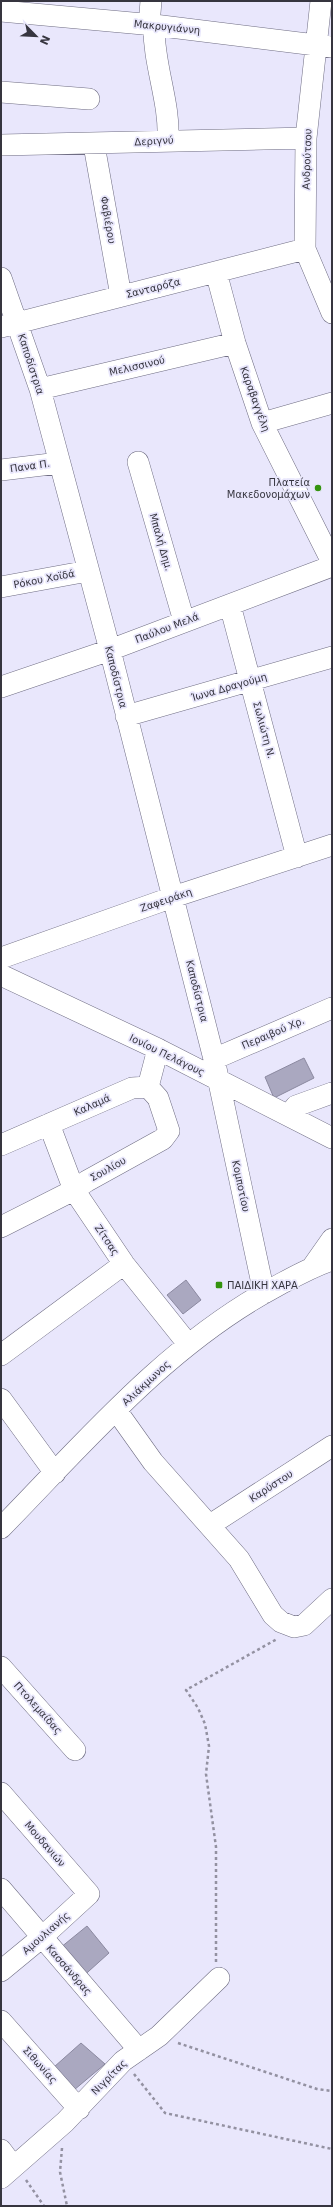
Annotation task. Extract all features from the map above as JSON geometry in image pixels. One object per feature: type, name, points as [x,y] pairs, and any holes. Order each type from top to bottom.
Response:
[{"type":"street","points":[[152,1],[154,45],[167,108],[168,140]]},
{"type":"street","name":"Ανδρούτσου","points":[[321,1],[324,46],[306,138],[305,249],[332,313]]},
{"type":"street","name":"Μακρυγιάννη","points":[[1,11],[152,25],[324,46]]},
{"type":"street","points":[[1,92],[89,99]]},
{"type":"street","name":"Δεριγνύ","points":[[1,145],[94,145],[168,140],[306,138]]},
{"type":"street","name":"Φαβιέρου","points":[[94,145],[121,296]]},
{"type":"street","name":"Σανταρόζα","points":[[9,325],[305,249]]},
{"type":"street","name":"Καραβαγγέλη","points":[[216,272],[235,343],[262,423],[332,562]]},
{"type":"street","name":"Καποδίστρια","points":[[1,278],[9,325],[40,389],[58,462],[110,650],[214,1059],[218,1080]]},
{"type":"street","name":"Μελισσινού","points":[[40,389],[235,343]]},
{"type":"street","points":[[262,423],[332,403]]},
{"type":"street","name":"Πανα Π.","points":[[1,470],[58,462]]},
{"type":"street","name":"Μπαλή Δημ.","points":[[138,462],[184,621]]},
{"type":"street","name":"Παύλου Μελά","points":[[1,687],[110,650],[332,566]]},
{"type":"street","name":"Ρόκου Χοϊδά","points":[[1,587],[88,571]]},
{"type":"street","name":"Σωλιώτη Ν.","points":[[230,605],[297,857]]},
{"type":"street","name":"Ίωνα Δραγούμη","points":[[126,716],[332,657]]},
{"type":"street","name":"Ζαφειράκη","points":[[1,958],[173,897],[332,845]]},
{"type":"street","name":"Ιονίου Πελάγους","points":[[1,976],[158,1049],[332,1138]]},
{"type":"street","name":"Περαιβού Χρ.","points":[[214,1059],[332,1008]]},
{"type":"street","points":[[148,1087],[158,1049]]},
{"type":"street","name":"Κομποτίου","points":[[218,1080],[264,1293]]},
{"type":"street","name":"Καλαμά","points":[[1,1145],[132,1088],[148,1087]]},
{"type":"street","name":"Σουλίου","points":[[1,1227],[74,1190],[87,1181],[163,1139],[169,1131],[158,1098],[148,1087]]},
{"type":"street","points":[[289,1115],[296,1106],[332,1093]]},
{"type":"street","name":"Ζίτσας","points":[[49,1124],[74,1190],[124,1264],[188,1344]]},
{"type":"street","name":"Αλιάκμωνος","points":[[1,1528],[116,1410],[188,1344],[218,1321],[264,1293],[322,1263],[332,1239]]},
{"type":"street","points":[[1,1355],[124,1264]]},
{"type":"street","points":[[1,1399],[55,1473]]},
{"type":"street","points":[[116,1410],[153,1462],[239,1559],[273,1615],[281,1622],[289,1626],[299,1627],[304,1625],[332,1599]]},
{"type":"street","name":"Καρύστου","points":[[210,1525],[332,1446]]},
{"type":"street","name":"Πτολεμαίδας","points":[[1,1667],[75,1750]]},
{"type":"street","name":"Μουδανιών","points":[[1,1793],[89,1894]]},
{"type":"street","name":"Κασσάνδρας","points":[[1,1889],[42,1938],[131,2056]]},
{"type":"street","name":"Αμουλιανής","points":[[1,1971],[42,1938],[89,1894]]},
{"type":"street","name":"Νιγρίτας","points":[[7,2172],[72,2115],[131,2056],[159,2036],[219,1978]]},
{"type":"street","name":"Σιθωνίας","points":[[1,2021],[72,2115]]},
{"type":"street","points":[[1,2150],[7,2172]]},
{"type":"path","points":[[219,1978],[215,1958],[216,1847],[206,1774],[209,1746],[205,1724],[198,1708],[186,1690],[283,1636],[289,1626]]},
{"type":"path","points":[[159,2036],[302,2084],[332,2091]]},
{"type":"path","points":[[131,2056],[165,2113],[332,2149]]},
{"type":"path","points":[[67,2206],[60,2172],[72,2115]]},
{"type":"path","points":[[7,2172],[23,2175],[44,2206]]},
{"type":"building","points":[[304,1058],[314,1078],[274,1098],[265,1077]]},
{"type":"building","points":[[186,1280],[201,1300],[183,1314],[167,1295]]},
{"type":"building","points":[[87,1926],[109,1953],[79,1980],[60,1948]]},
{"type":"building","points":[[81,2043],[105,2064],[74,2090],[54,2067]]},
{"type":"place","name":"Πλατεία Μακεδονομάχων","points":[[318,488]]},
{"type":"place","name":"ΠΑΙΔΙΚΗ ΧΑΡΑ","points":[[219,1285]]}]
